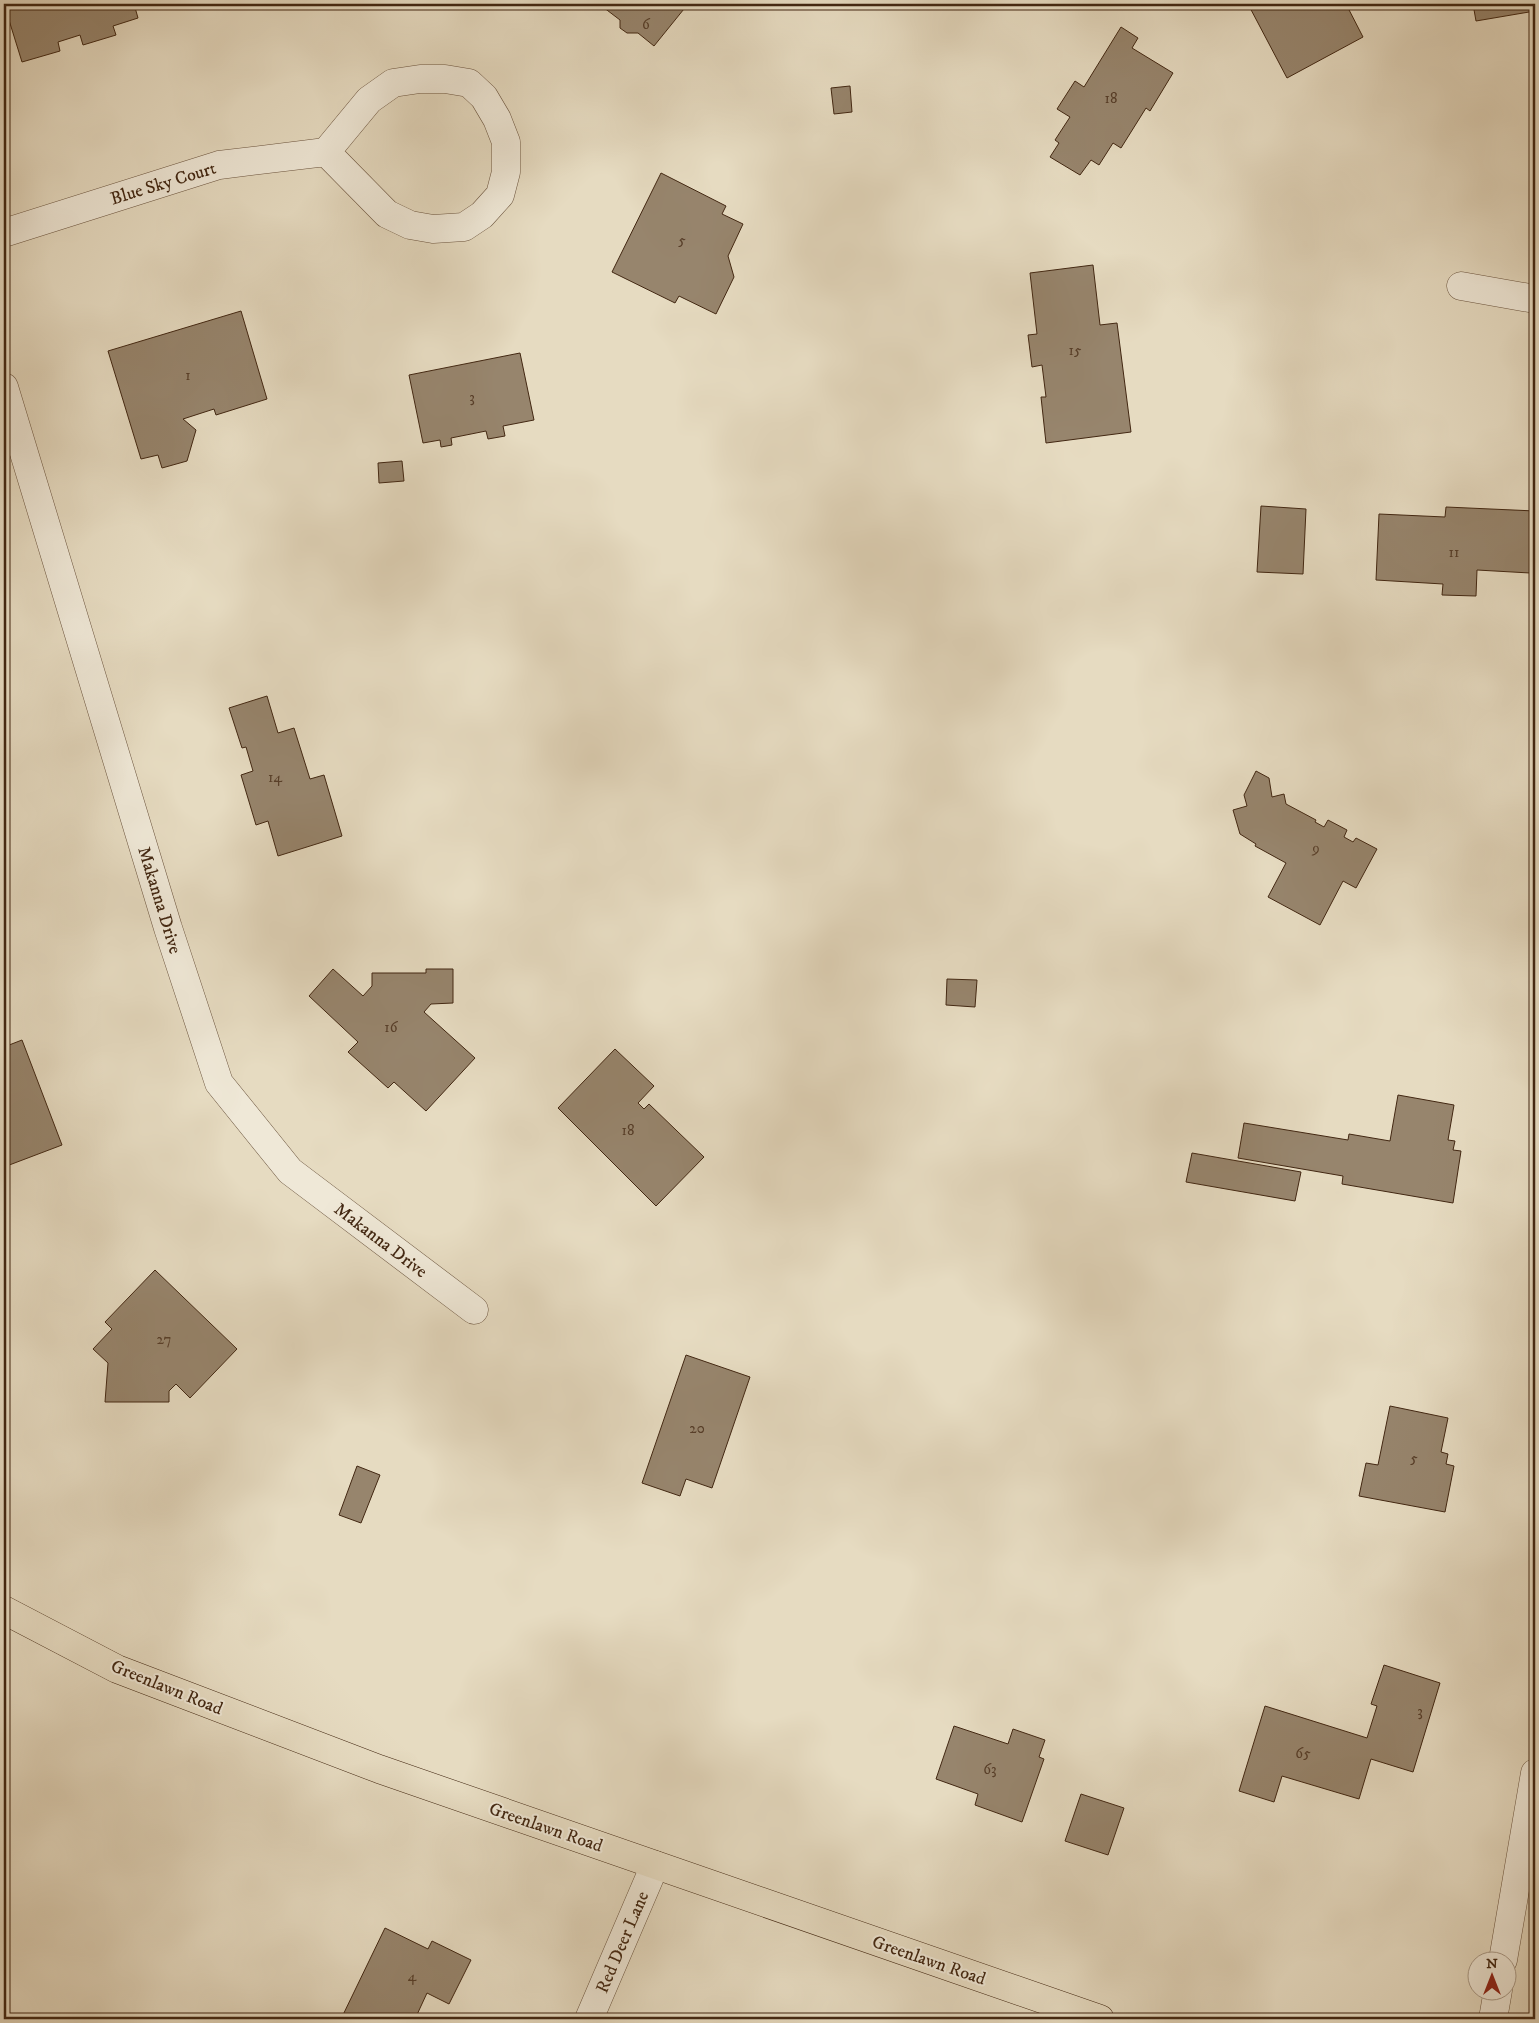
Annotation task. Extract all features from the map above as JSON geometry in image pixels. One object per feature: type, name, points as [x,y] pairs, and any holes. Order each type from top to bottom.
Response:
[{"type":"main road","name":"Greenlawn Road","points":[[4,1610],[117,1669],[379,1770],[1100,2019]]},
{"type":"street","points":[[420,79],[445,79],[469,83],[484,97],[497,118],[506,142],[506,172],[500,195],[482,215],[464,227],[432,229],[410,225],[387,214],[326,152],[369,100],[394,83],[420,79]]},
{"type":"street","name":"Blue Sky Court","points":[[4,233],[220,164],[326,152]]},
{"type":"street","points":[[1461,286],[1535,299]]},
{"type":"street","name":"Makanna Drive","points":[[4,386],[168,928],[220,1083],[290,1171],[474,1310]]},
{"type":"street","points":[[1505,1950],[1535,1773]]},
{"type":"street","name":"Red Deer Lane","points":[[589,2019],[655,1865]]},
{"type":"street","points":[[1493,2019],[1496,2000]]},
{"type":"building","points":[[4,4],[134,4],[138,18],[113,26],[116,35],[83,45],[80,35],[58,42],[60,51],[22,62]]},
{"type":"building","points":[[599,4],[688,4],[654,46],[638,33],[627,33],[620,28],[620,20]]},
{"type":"building","points":[[1248,4],[1346,4],[1363,37],[1287,78]]},
{"type":"building","points":[[1473,4],[1535,4],[1535,11],[1476,21]]},
{"type":"building","points":[[1121,27],[1138,38],[1132,48],[1173,73],[1150,111],[1146,108],[1121,148],[1113,143],[1099,165],[1091,160],[1080,175],[1050,157],[1059,143],[1055,140],[1070,117],[1057,109],[1075,81],[1084,87]]},
{"type":"building","points":[[850,86],[852,112],[834,114],[831,88]]},
{"type":"building","points":[[661,173],[726,206],[722,214],[743,224],[728,256],[734,277],[716,314],[679,296],[675,303],[612,272]]},
{"type":"building","points":[[1093,265],[1100,325],[1117,323],[1131,432],[1046,443],[1041,397],[1046,397],[1042,365],[1032,367],[1028,335],[1037,334],[1030,273]]},
{"type":"building","points":[[241,311],[267,399],[216,415],[214,409],[183,419],[196,430],[187,461],[162,468],[158,455],[141,459],[108,351]]},
{"type":"building","points":[[520,353],[534,420],[503,426],[505,436],[488,439],[486,431],[451,438],[452,445],[441,447],[440,440],[423,443],[409,375]]},
{"type":"building","points":[[402,461],[404,481],[379,483],[378,463]]},
{"type":"building","points":[[1261,506],[1306,509],[1303,574],[1257,572]]},
{"type":"building","points":[[1446,507],[1535,511],[1535,534],[1532,534],[1530,573],[1477,570],[1476,596],[1442,595],[1443,584],[1376,580],[1379,514],[1445,517]]},
{"type":"building","points":[[267,696],[278,733],[294,728],[310,779],[324,775],[342,836],[278,856],[268,821],[256,825],[241,775],[253,771],[246,747],[242,748],[229,708]]},
{"type":"building","points":[[1256,771],[1269,778],[1272,797],[1284,794],[1286,804],[1316,820],[1315,822],[1324,827],[1328,820],[1347,830],[1344,837],[1353,842],[1356,838],[1377,849],[1356,888],[1343,881],[1320,925],[1268,897],[1286,863],[1255,846],[1256,844],[1240,834],[1233,810],[1247,806],[1244,795]]},
{"type":"building","points":[[333,969],[363,996],[372,986],[372,973],[426,973],[426,969],[453,969],[453,1003],[431,1004],[424,1012],[475,1058],[426,1111],[394,1082],[388,1088],[348,1052],[358,1042],[309,996]]},
{"type":"building","points":[[947,979],[977,980],[975,1007],[946,1005]]},
{"type":"building","points":[[22,1040],[62,1145],[4,1167],[4,1047]]},
{"type":"building","points":[[615,1049],[654,1086],[638,1103],[644,1109],[649,1104],[704,1157],[656,1206],[558,1108]]},
{"type":"building","points":[[1398,1095],[1454,1105],[1448,1140],[1455,1141],[1453,1150],[1461,1151],[1453,1203],[1342,1184],[1343,1176],[1238,1158],[1244,1123],[1348,1140],[1349,1134],[1390,1141]]},
{"type":"building","points":[[1192,1153],[1301,1172],[1295,1201],[1186,1182]]},
{"type":"building","points":[[155,1270],[237,1349],[190,1398],[176,1384],[169,1391],[169,1402],[105,1402],[108,1363],[93,1349],[112,1329],[105,1322]]},
{"type":"building","points":[[686,1355],[750,1377],[712,1488],[686,1479],[680,1496],[642,1483]]},
{"type":"building","points":[[1390,1406],[1448,1418],[1441,1452],[1448,1454],[1446,1464],[1454,1466],[1445,1512],[1359,1496],[1366,1463],[1378,1465]]},
{"type":"building","points":[[357,1466],[380,1475],[361,1523],[339,1515]]},
{"type":"building","points":[[1384,1665],[1440,1683],[1413,1772],[1371,1759],[1359,1799],[1282,1776],[1274,1802],[1239,1791],[1265,1706],[1367,1738],[1377,1706],[1371,1704]]},
{"type":"building","points":[[954,1726],[1008,1744],[1013,1729],[1045,1740],[1039,1757],[1044,1759],[1022,1822],[975,1805],[978,1794],[936,1779]]},
{"type":"building","points":[[1081,1794],[1124,1808],[1108,1855],[1065,1841]]},
{"type":"building","points":[[385,1928],[428,1949],[432,1941],[471,1960],[449,2004],[427,1993],[415,2019],[341,2019]]}]
